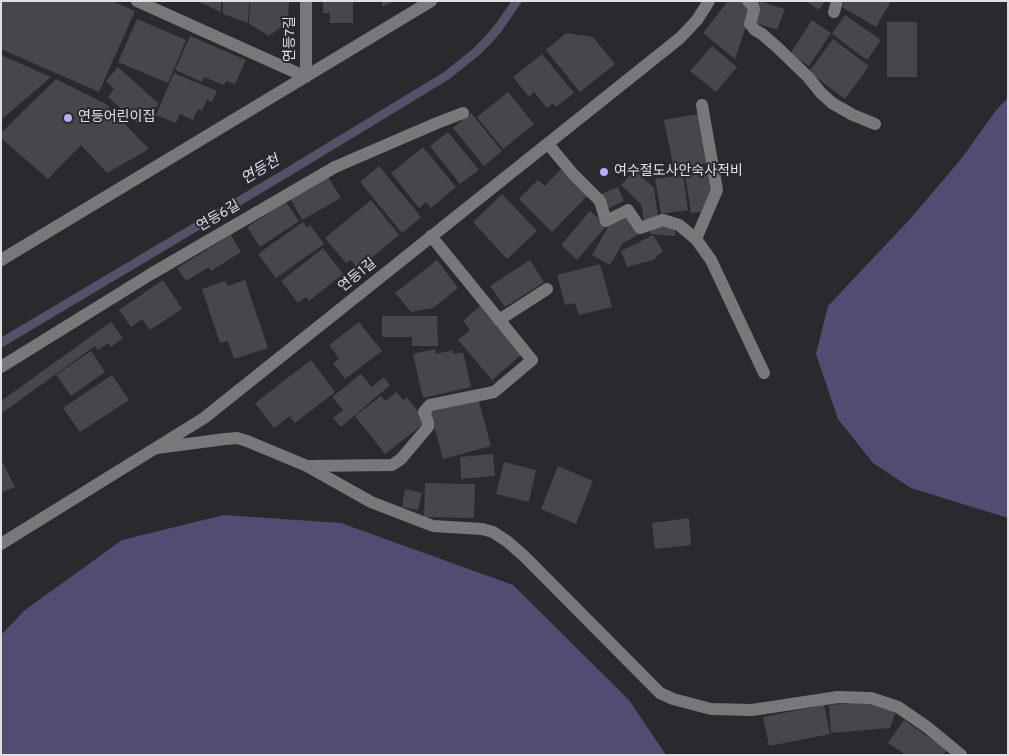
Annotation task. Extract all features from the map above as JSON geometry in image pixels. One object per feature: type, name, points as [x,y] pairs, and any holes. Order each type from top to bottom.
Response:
[{"type":"street","points":[[137,1],[306,77]]},
{"type":"street","name":"연등7길","points":[[306,1],[306,77]]},
{"type":"street","points":[[1,260],[431,1]]},
{"type":"street","name":"연등1길","points":[[1,544],[204,418],[680,38],[697,20],[710,1]]},
{"type":"street","points":[[748,1],[754,10],[750,24],[755,30],[778,48],[832,103],[853,115],[875,124]]},
{"type":"street","points":[[696,238],[717,190],[702,105]]},
{"type":"street","name":"연등6길","points":[[1,367],[151,274],[335,167],[463,113]]},
{"type":"street","points":[[548,144],[573,174],[600,201],[606,221],[628,210],[640,228],[663,220],[679,225],[696,238],[710,260],[764,373]]},
{"type":"street","points":[[307,466],[392,466],[401,460],[428,427],[424,412],[430,405],[494,392],[532,360],[431,236]]},
{"type":"street","points":[[499,320],[547,289]]},
{"type":"street","points":[[157,448],[225,439],[237,438],[246,440],[307,466],[371,502],[433,526],[482,529],[493,532],[525,557],[660,693],[673,699],[712,709],[752,710],[838,697],[871,698],[898,707],[927,727],[961,755]]},
{"type":"shaded area","points":[[1008,98],[1008,518],[911,488],[873,463],[838,419],[816,354],[828,306],[911,218],[961,159],[997,109]]},
{"type":"shaded area","points":[[224,515],[341,523],[513,585],[629,700],[666,755],[1,755],[1,635],[25,610],[122,540]]},
{"type":"building","points":[[1,1],[112,1],[135,11],[99,92],[1,49]]},
{"type":"building","points":[[197,1],[221,1],[221,12]]},
{"type":"building","points":[[223,1],[249,1],[248,23],[223,14]]},
{"type":"building","points":[[250,1],[289,1],[288,22],[269,36],[249,24]]},
{"type":"building","points":[[323,1],[353,1],[353,23],[330,23],[330,13],[323,13]]},
{"type":"building","points":[[382,1],[394,1],[382,7]]},
{"type":"building","points":[[728,1],[744,1],[752,8],[735,59],[703,33]]},
{"type":"building","points":[[759,1],[785,9],[777,30],[752,22]]},
{"type":"building","points":[[806,1],[825,1],[819,10]]},
{"type":"building","points":[[845,1],[891,1],[876,27],[842,7]]},
{"type":"building","points":[[845,15],[881,40],[867,60],[832,34]]},
{"type":"building","points":[[137,19],[186,40],[168,83],[118,62]]},
{"type":"building","points":[[812,20],[831,33],[809,66],[790,54]]},
{"type":"building","points":[[887,22],[917,22],[917,77],[887,77]]},
{"type":"building","points":[[566,33],[593,37],[615,64],[580,92],[546,50]]},
{"type":"building","points":[[190,36],[246,60],[235,84],[226,81],[224,85],[204,77],[202,82],[175,70]]},
{"type":"building","points":[[833,39],[869,66],[845,99],[809,72]]},
{"type":"building","points":[[712,46],[737,67],[716,92],[690,71]]},
{"type":"building","points":[[542,54],[574,93],[556,107],[553,103],[547,108],[534,92],[529,97],[513,77]]},
{"type":"building","points":[[1,55],[51,77],[1,120]]},
{"type":"building","points":[[118,67],[159,104],[145,120],[142,117],[137,123],[108,97],[114,89],[106,81]]},
{"type":"building","points":[[174,73],[217,91],[212,102],[207,100],[202,111],[198,109],[193,120],[180,114],[176,123],[156,115]]},
{"type":"building","name":"연등어린이집","points":[[56,79],[106,104],[149,149],[107,173],[81,145],[48,179],[1,138],[1,133]]},
{"type":"building","points":[[508,92],[534,124],[503,149],[477,117]]},
{"type":"building","points":[[471,113],[502,151],[484,166],[453,128]]},
{"type":"building","points":[[698,114],[707,163],[674,169],[664,120]]},
{"type":"building","points":[[448,132],[479,170],[460,184],[430,146]]},
{"type":"building","points":[[423,147],[456,187],[431,208],[426,202],[419,208],[391,173]]},
{"type":"building","points":[[379,166],[421,217],[402,233],[360,182]]},
{"type":"building","points":[[561,169],[587,196],[552,232],[519,199],[538,180],[545,186]]},
{"type":"building","points":[[709,169],[713,186],[701,212],[691,213],[685,173]]},
{"type":"building","points":[[635,170],[654,188],[658,217],[644,220],[641,204],[621,185]]},
{"type":"building","points":[[683,175],[688,210],[661,214],[655,179]]},
{"type":"building","points":[[328,177],[341,198],[302,220],[290,198]]},
{"type":"building","points":[[618,187],[624,201],[607,209],[601,194]]},
{"type":"building","points":[[502,194],[537,231],[507,259],[473,222]]},
{"type":"building","points":[[371,200],[399,235],[358,269],[351,260],[346,263],[325,238]]},
{"type":"building","points":[[286,202],[299,221],[260,247],[247,227]]},
{"type":"building","points":[[590,211],[607,225],[577,260],[561,245]]},
{"type":"building","points":[[629,216],[639,234],[623,243],[610,265],[592,255],[608,227]]},
{"type":"building","points":[[303,222],[307,228],[310,225],[324,244],[276,278],[258,254]]},
{"type":"building","points":[[650,226],[675,228],[675,236],[650,234]]},
{"type":"building","points":[[231,235],[241,252],[211,271],[209,267],[186,281],[177,268]]},
{"type":"building","points":[[653,235],[663,251],[653,260],[627,267],[621,251]]},
{"type":"building","points":[[323,248],[343,274],[309,301],[306,297],[298,303],[281,281]]},
{"type":"building","points":[[437,260],[458,288],[433,308],[411,312],[395,293]]},
{"type":"building","points":[[530,260],[544,282],[505,307],[490,286]]},
{"type":"building","points":[[600,264],[612,307],[579,315],[575,303],[565,305],[557,275]]},
{"type":"building","points":[[163,280],[182,309],[150,330],[142,319],[131,327],[119,310]]},
{"type":"building","points":[[245,280],[268,348],[234,359],[228,341],[220,343],[202,289],[225,281],[228,286]]},
{"type":"building","points":[[480,306],[521,355],[492,380],[458,340],[470,330],[463,321]]},
{"type":"building","points":[[382,316],[437,316],[438,346],[412,346],[412,337],[382,337]]},
{"type":"building","points":[[111,322],[123,338],[111,347],[108,343],[98,350],[95,346],[2,413],[1,401]]},
{"type":"building","points":[[359,322],[382,351],[345,379],[333,363],[339,358],[329,345]]},
{"type":"building","points":[[435,349],[436,354],[453,350],[453,354],[463,352],[471,387],[423,398],[413,354]]},
{"type":"building","points":[[91,351],[105,372],[71,396],[56,375]]},
{"type":"building","points":[[311,360],[335,392],[295,423],[290,416],[274,428],[255,403]]},
{"type":"building","points":[[361,374],[372,387],[384,377],[390,385],[341,427],[333,418],[343,410],[332,397]]},
{"type":"building","points":[[112,375],[129,400],[80,432],[63,408]]},
{"type":"building","points":[[397,392],[403,400],[407,397],[426,422],[385,454],[355,416],[381,396],[385,401]]},
{"type":"building","points":[[478,398],[491,446],[443,459],[430,410]]},
{"type":"building","points":[[493,454],[495,476],[461,479],[460,457]]},
{"type":"building","points":[[1,459],[15,487],[1,493]]},
{"type":"building","points":[[504,462],[536,470],[529,502],[496,494]]},
{"type":"building","points":[[558,466],[593,481],[576,524],[541,509]]},
{"type":"building","points":[[425,483],[475,484],[474,518],[424,517]]},
{"type":"building","points":[[405,489],[422,493],[418,510],[402,507]]},
{"type":"building","points":[[689,518],[691,545],[655,549],[652,523]]},
{"type":"building","points":[[869,702],[896,711],[890,728],[831,733],[829,705]]},
{"type":"building","points":[[824,705],[830,734],[769,746],[763,717]]},
{"type":"building","points":[[904,720],[947,750],[943,755],[906,755],[888,743]]},
{"type":"waterway","name":"연등천","points":[[1,343],[446,76],[489,39],[517,1]]},
{"type":"place","name":"연등어린이집","points":[[68,118]]},
{"type":"place","name":"여수절도사안숙사적비","points":[[604,172]]}]
